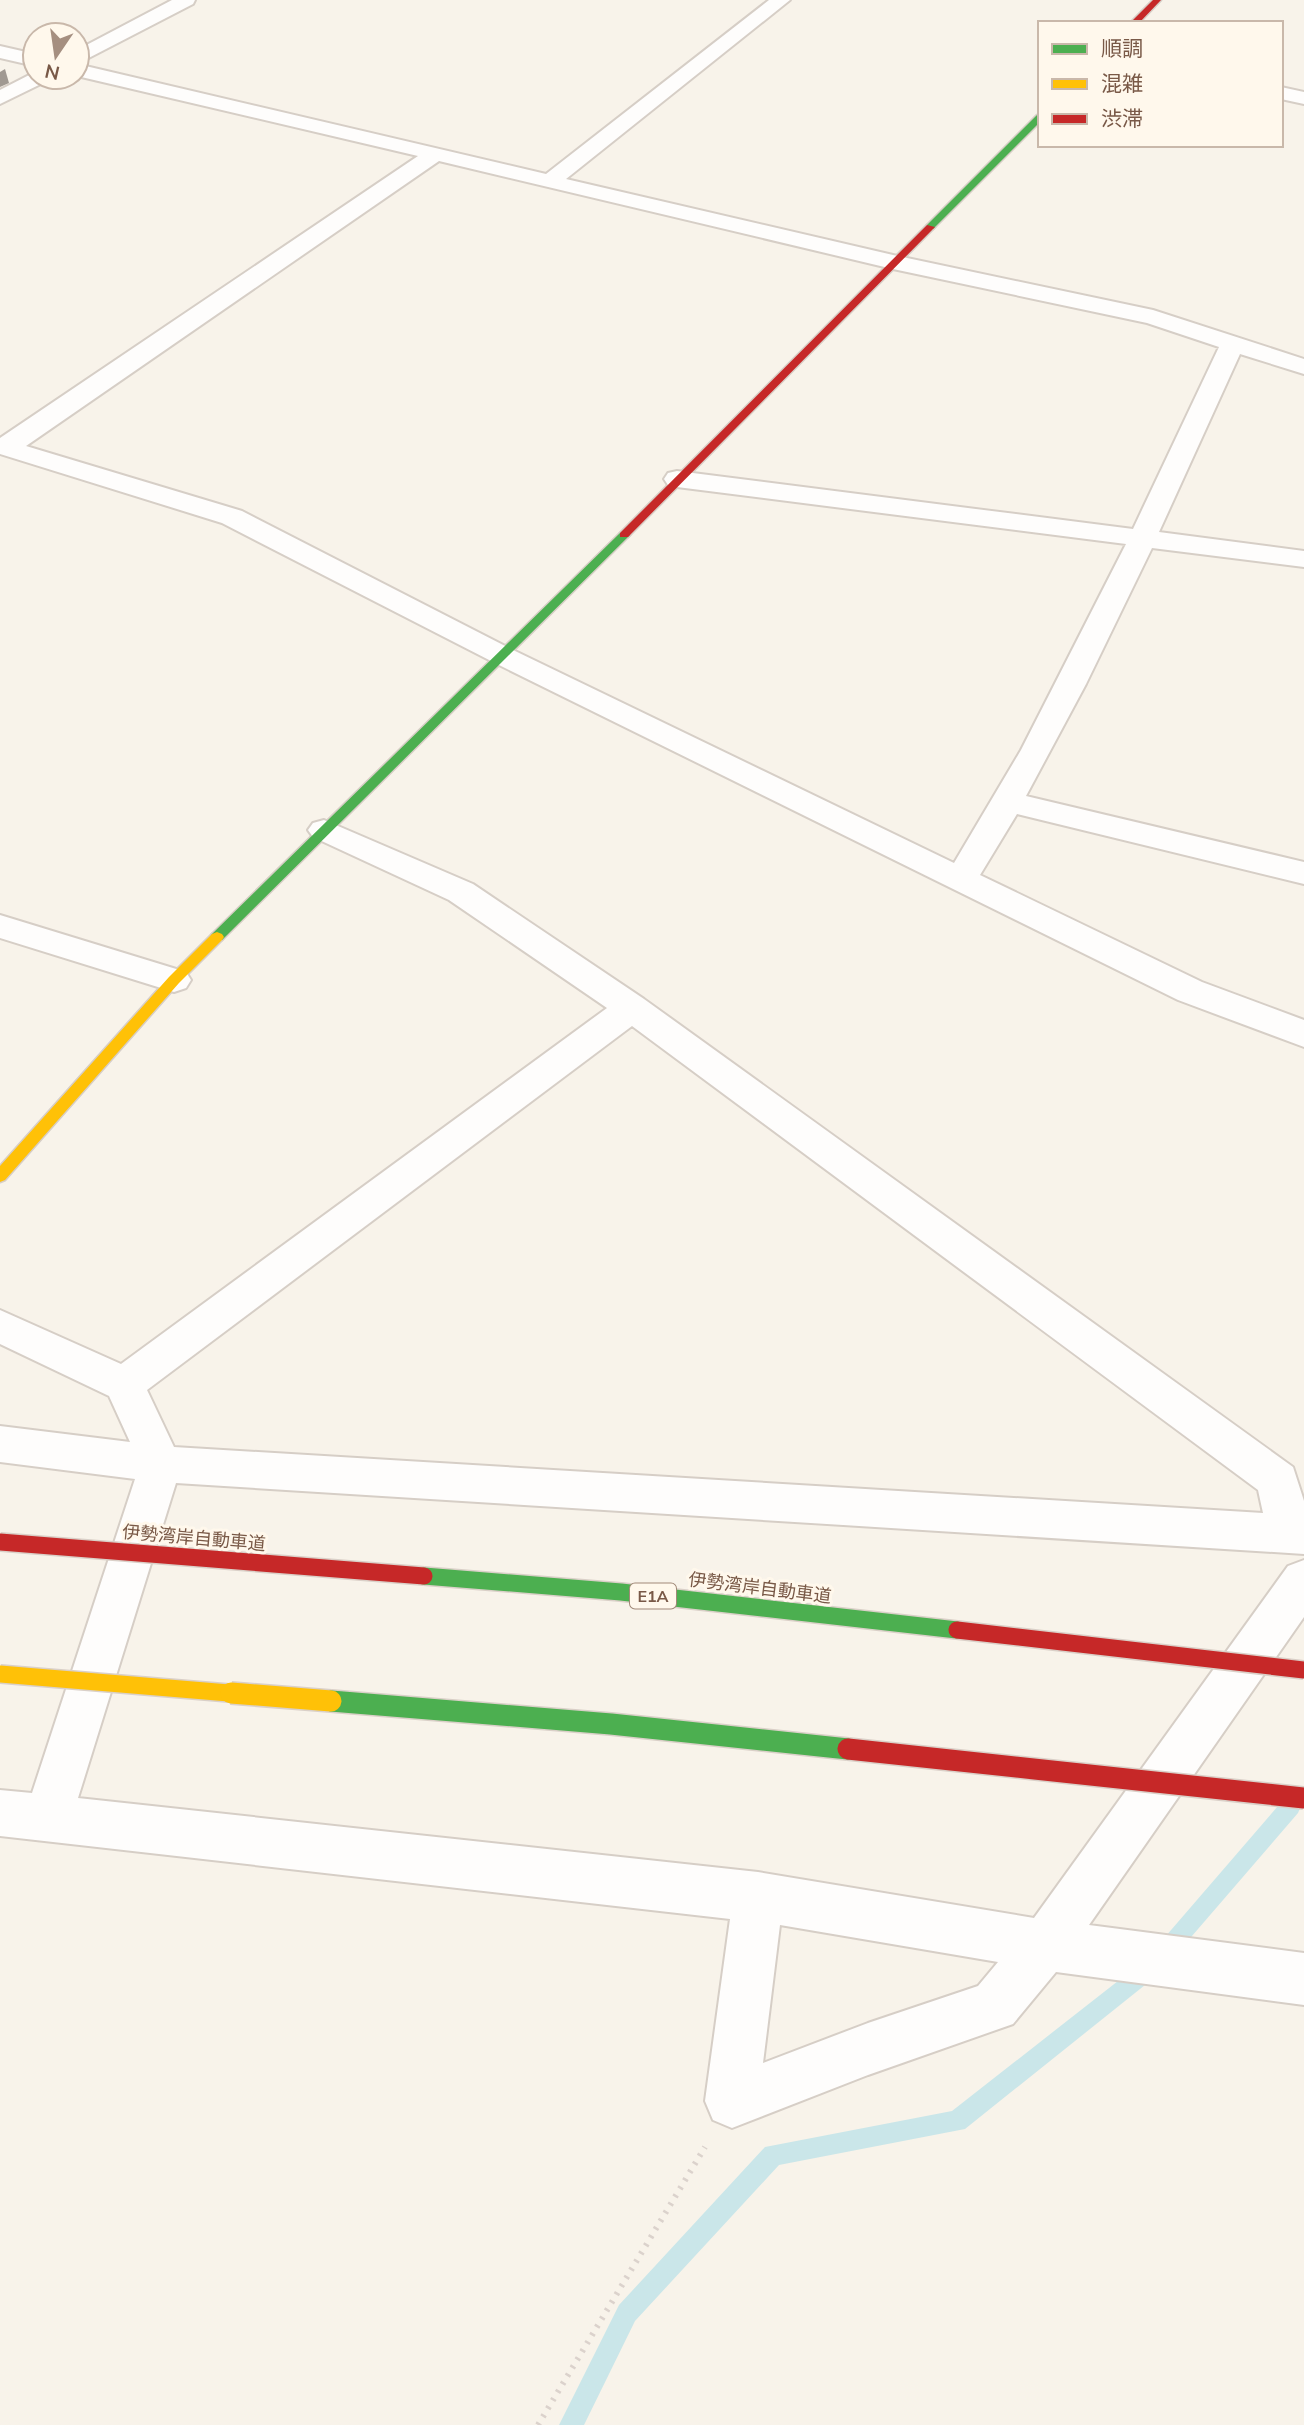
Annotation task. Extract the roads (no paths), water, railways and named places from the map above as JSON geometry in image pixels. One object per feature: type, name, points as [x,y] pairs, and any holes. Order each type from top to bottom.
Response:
[{"type":"main road","points":[[1136,21],[1157,0]]},
{"type":"main road","points":[[0,1176],[174,980],[503,656],[1038,119]]},
{"type":"main road","name":"伊勢湾岸自動車道","points":[[0,1542],[621,1592],[1304,1670]]},
{"type":"main road","points":[[0,1674],[611,1724],[1304,1798]]},
{"type":"street","points":[[91,51],[186,0]]},
{"type":"street","points":[[549,182],[781,0]]},
{"type":"street","points":[[0,52],[21,57]]},
{"type":"street","points":[[91,73],[893,262],[1153,317],[1304,367]]},
{"type":"street","points":[[0,98],[21,87]]},
{"type":"street","points":[[1283,93],[1304,98]]},
{"type":"street","points":[[3,447],[434,155]]},
{"type":"street","points":[[961,879],[1010,802],[1142,540],[1232,344]]},
{"type":"street","points":[[3,447],[232,517],[503,656],[1190,991],[1304,1034]]},
{"type":"street","points":[[677,479],[1304,559]]},
{"type":"street","points":[[1010,802],[1304,873]]},
{"type":"street","points":[[0,1444],[161,1464],[1297,1534],[1278,1480],[632,1008],[461,892],[324,830]]},
{"type":"street","points":[[0,926],[174,980]]},
{"type":"street","points":[[124,1384],[632,1008]]},
{"type":"street","points":[[0,1326],[124,1384],[161,1464],[48,1817]]},
{"type":"street","points":[[758,1896],[733,2101],[868,2049],[995,2006],[1045,1945],[1304,1580]]},
{"type":"street","points":[[0,1813],[758,1896],[1045,1945],[1304,1979]]},
{"type":"waterway","points":[[1166,1951],[1291,1806]]},
{"type":"waterway","points":[[571,2425],[627,2313],[773,2155],[957,2121],[1148,1970]]}]
